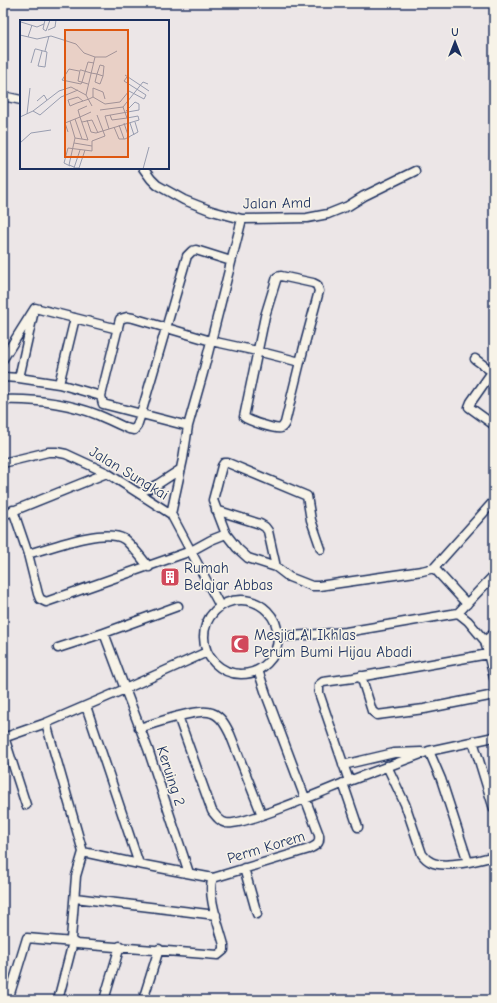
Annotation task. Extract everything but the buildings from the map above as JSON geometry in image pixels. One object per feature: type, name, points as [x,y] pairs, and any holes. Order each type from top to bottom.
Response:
[{"type":"street","points":[[3,96],[20,100]]},
{"type":"street","name":"Jalan Amd","points":[[144,169],[157,185],[184,200],[212,211],[242,219],[307,218],[328,214],[348,206],[364,196],[415,171]]},
{"type":"street","points":[[220,606],[171,514],[181,469],[188,426],[242,219]]},
{"type":"street","points":[[3,400],[48,401],[69,405],[98,415],[129,430],[134,430],[141,414],[189,253],[196,250],[231,261]]},
{"type":"street","points":[[281,276],[317,285],[318,294],[283,427],[279,429],[244,417],[257,351],[265,316],[277,277],[281,276]]},
{"type":"street","points":[[34,308],[118,329]]},
{"type":"street","points":[[3,359],[34,308]]},
{"type":"street","points":[[20,378],[34,308]]},
{"type":"street","points":[[188,426],[103,404],[101,396],[120,319],[127,317],[211,341],[300,362]]},
{"type":"street","points":[[59,384],[75,318]]},
{"type":"street","points":[[475,359],[493,372],[469,407],[494,425]]},
{"type":"street","points":[[3,377],[59,384],[101,396]]},
{"type":"street","name":"Jalan Sungkai","points":[[3,463],[32,455],[56,452],[66,454],[107,473],[171,514]]},
{"type":"street","points":[[321,549],[311,520],[307,496],[228,463],[224,463],[213,500],[226,534],[248,558],[276,567],[289,577],[312,586],[422,571],[434,568],[494,501]]},
{"type":"street","points":[[139,493],[158,484],[181,469]]},
{"type":"street","points":[[3,515],[107,473]]},
{"type":"street","points":[[13,510],[28,554],[38,594],[40,599],[46,602],[149,567],[191,551],[226,534]]},
{"type":"street","points":[[216,510],[265,527],[268,531],[276,567]]},
{"type":"street","points":[[28,554],[94,536],[108,534],[124,539],[149,567]]},
{"type":"street","points":[[434,568],[467,604]]},
{"type":"street","points":[[278,637],[346,632],[458,613],[494,575]]},
{"type":"street","points":[[246,600],[259,604],[269,613],[276,624],[278,637],[276,650],[269,662],[258,670],[247,674],[235,674],[223,670],[214,662],[207,652],[204,640],[205,627],[211,615],[220,606],[233,601],[246,600]]},
{"type":"street","points":[[58,648],[178,606]]},
{"type":"street","points":[[458,613],[486,641],[491,653],[494,678]]},
{"type":"street","name":"Keruing 2","points":[[104,633],[150,756],[189,873]]},
{"type":"street","points":[[486,641],[494,633]]},
{"type":"street","points":[[26,804],[5,740],[8,736],[46,723],[207,652]]},
{"type":"street","points":[[358,827],[343,765],[318,690],[319,685],[323,682],[491,653]]},
{"type":"street","name":"Perm Korem","points":[[159,949],[218,954],[224,950],[211,888],[213,878],[309,849],[318,845],[320,841],[258,670]]},
{"type":"street","points":[[361,676],[372,711],[377,715],[424,709],[494,695]]},
{"type":"street","points":[[86,706],[139,864]]},
{"type":"street","points":[[139,728],[178,716],[205,711],[213,713],[224,722],[230,734],[262,815]]},
{"type":"street","points":[[178,716],[212,811],[220,821],[232,824],[250,820],[427,751],[494,737]]},
{"type":"street","points":[[46,723],[83,852],[76,876],[71,939],[73,942],[58,1000]]},
{"type":"street","points":[[473,741],[494,809]]},
{"type":"street","points":[[343,765],[394,753],[427,751]]},
{"type":"street","points":[[427,751],[441,779],[468,862]]},
{"type":"street","points":[[388,766],[405,804],[422,854],[426,860],[432,863],[441,864],[468,862],[494,856]]},
{"type":"street","points":[[83,852],[213,878]]},
{"type":"street","points":[[244,868],[257,914]]},
{"type":"street","points":[[75,898],[216,915]]},
{"type":"street","points":[[8,1000],[26,938],[73,942],[77,944],[159,949],[143,1000]]},
{"type":"street","points":[[104,1000],[120,946]]},
{"type":"place","name":"Rumah Belajar Abbas","points":[[170,577]]},
{"type":"place","name":"Mesjid Al Ikhlas Perum Bumi Hijau Abadi","points":[[240,644]]}]
